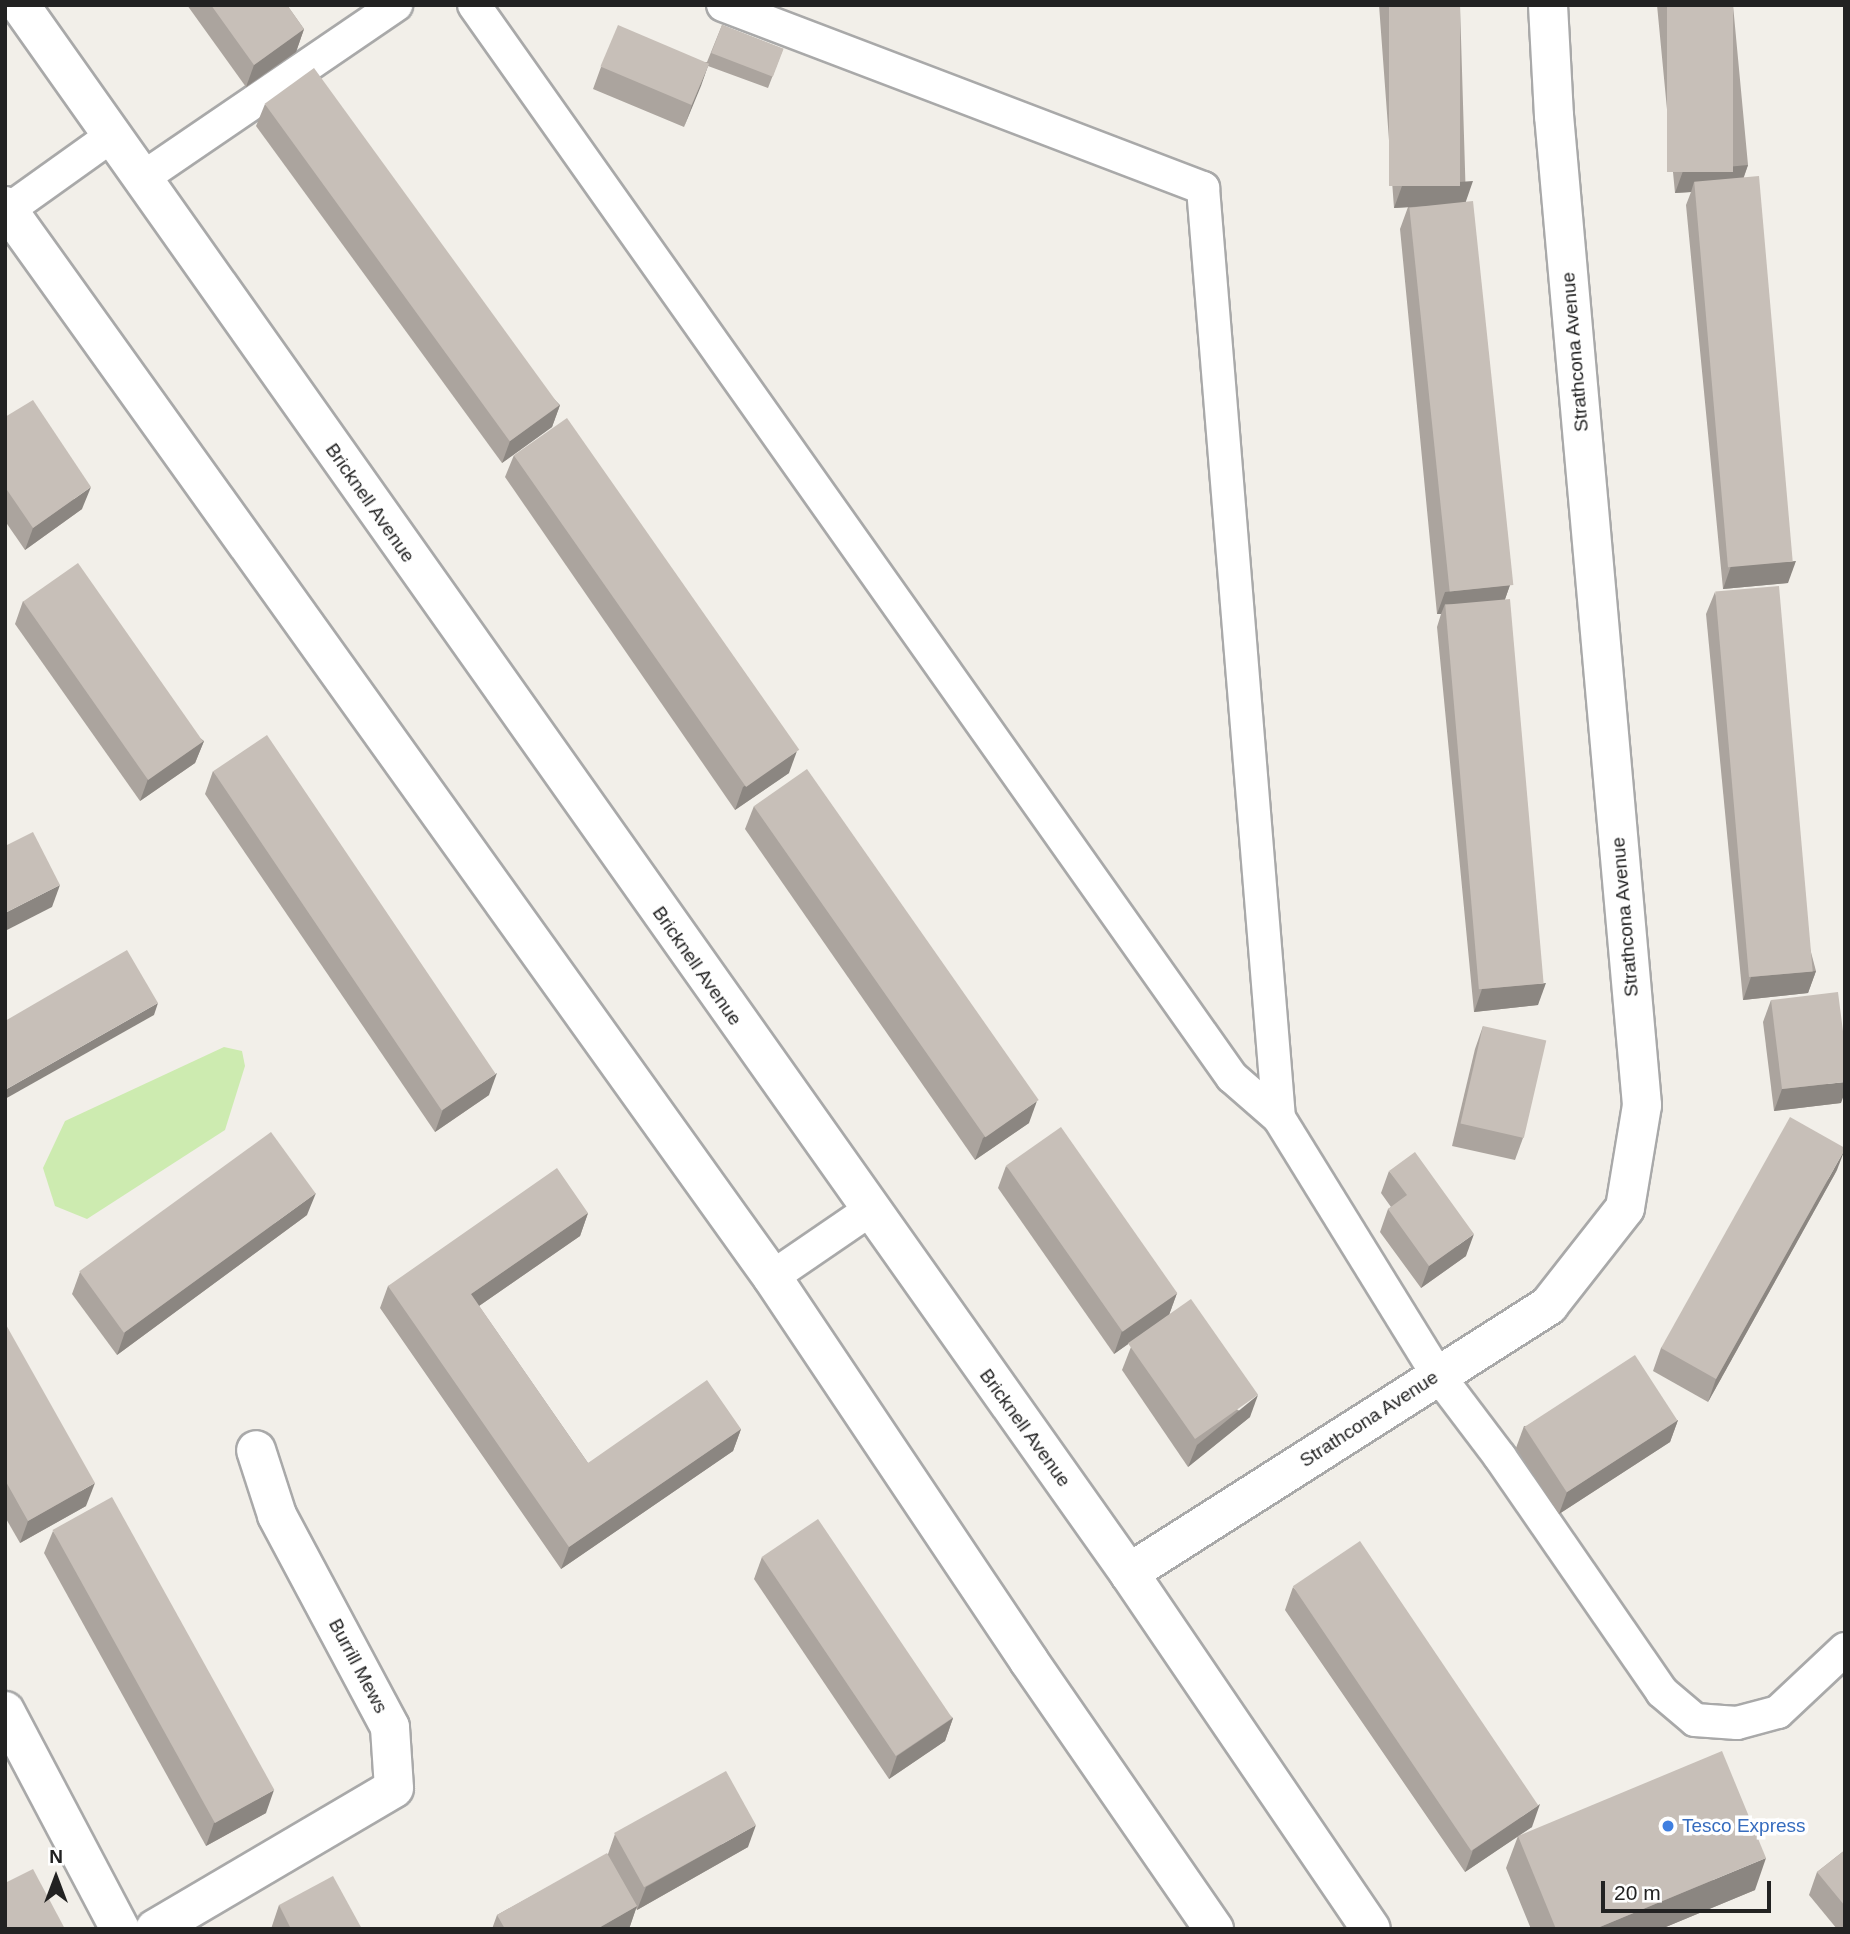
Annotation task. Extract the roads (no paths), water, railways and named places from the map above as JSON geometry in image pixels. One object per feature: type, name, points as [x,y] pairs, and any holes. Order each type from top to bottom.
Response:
[{"type":"street","name":"Bricknell Avenue","points":[[20,5],[110,136],[1129,1573],[1371,1929]]},
{"type":"street","name":"Strathcona Avenue","points":[[1129,1573],[1549,1306],[1625,1208],[1642,1105],[1554,116],[1548,5]]},
{"type":"street","points":[[7,208],[772,1277],[1029,1661],[1214,1929]]},
{"type":"street","name":"Burrill Mews","points":[[155,1929],[394,1788],[390,1727],[277,1515],[256,1450]]},
{"type":"street","points":[[5,1711],[120,1929]]},
{"type":"lane","points":[[141,179],[396,5]]},
{"type":"lane","points":[[474,5],[1232,1077],[1279,1118],[1438,1375],[1500,1457],[1662,1692],[1695,1720],[1737,1723],[1778,1712],[1845,1649]]},
{"type":"lane","points":[[723,5],[1203,188],[1279,1118]]},
{"type":"lane","points":[[7,208],[110,136]]},
{"type":"lane","points":[[772,1277],[870,1210]]},
{"type":"place","name":"Tesco Express","points":[[1668,1826]]}]
